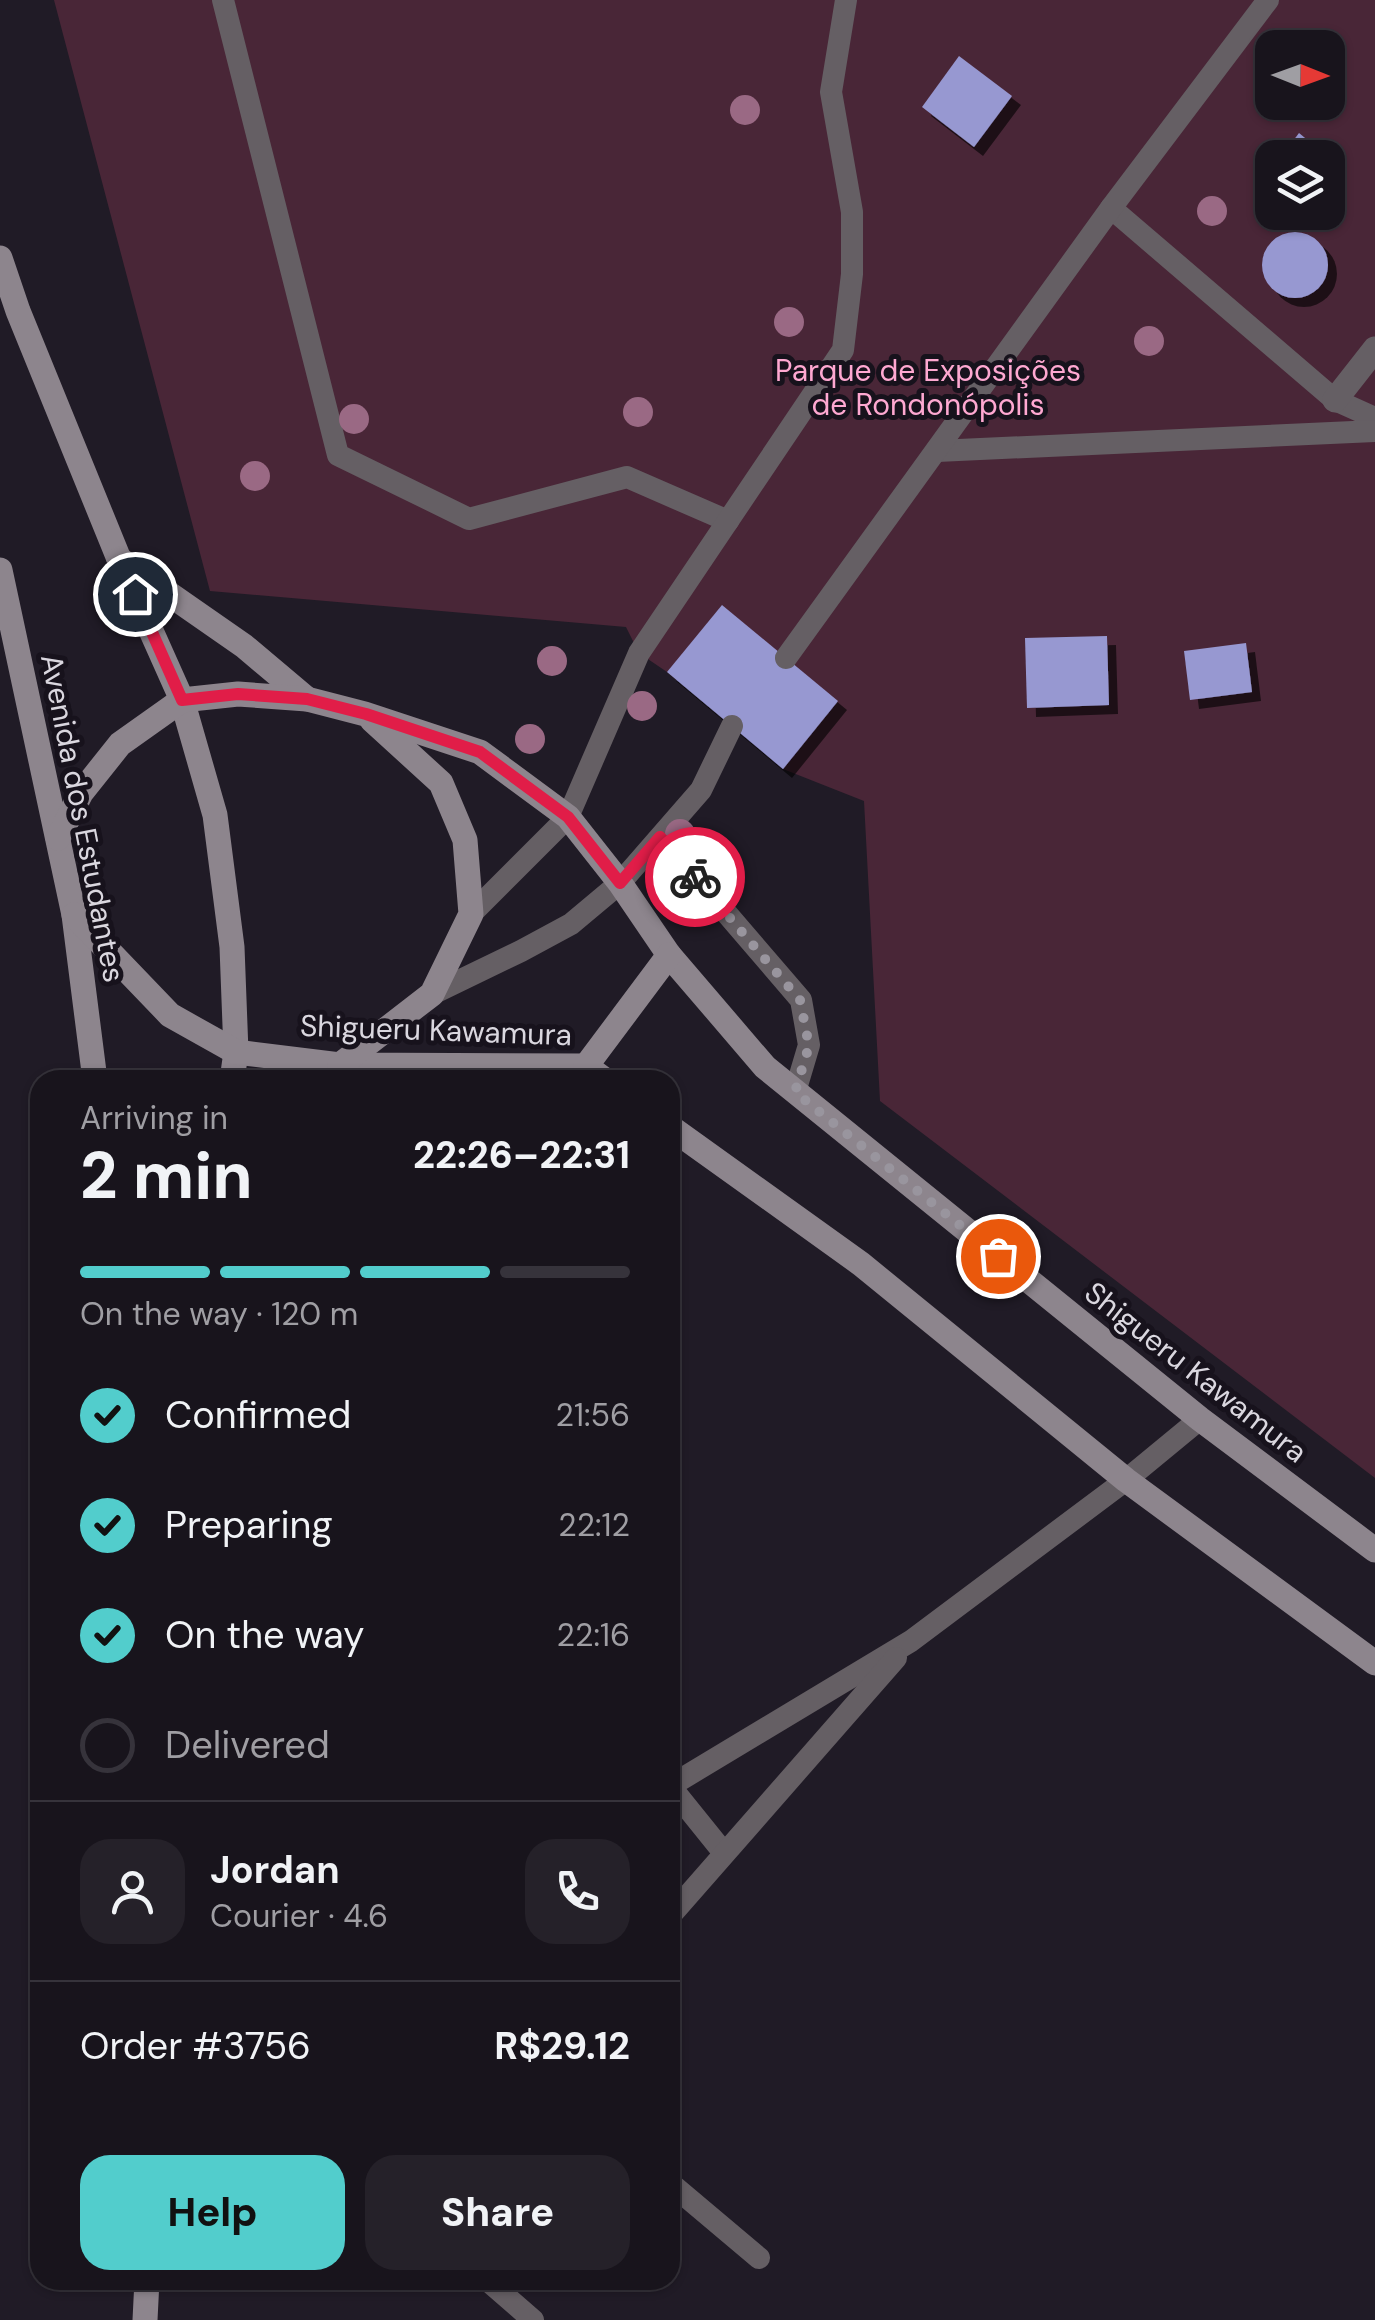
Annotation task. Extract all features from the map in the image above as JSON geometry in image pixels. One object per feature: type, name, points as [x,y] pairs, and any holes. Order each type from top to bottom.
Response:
[{"type":"main road","points":[[0,258],[119,559],[182,700],[216,814],[232,948],[233,1070]]},
{"type":"main road","points":[[119,559],[244,646],[307,699]]},
{"type":"main road","name":"Avenida dos Estudantes","points":[[0,570],[74,915],[94,1070]]},
{"type":"main road","name":"Shigueru Kawamura","points":[[58,838],[81,793],[120,744],[182,700],[238,694],[307,699],[480,752],[568,817],[670,955],[765,1067],[1200,1419],[1375,1550]]},
{"type":"main road","points":[[340,1065],[432,994],[471,914],[465,840],[441,783],[366,714]]},
{"type":"main road","name":"Shigueru Kawamura","points":[[74,915],[170,1014],[236,1052],[340,1065],[500,1070]]},
{"type":"main road","points":[[598,1070],[670,955]]},
{"type":"main road","points":[[680,1134],[860,1264],[1126,1480],[1375,1663]]},
{"type":"main road","points":[[145,2320],[146,2290]]},
{"type":"street","points":[[1336,400],[1375,349]]},
{"type":"lane","points":[[223,0],[338,455],[469,519],[628,476],[728,521]]},
{"type":"lane","points":[[471,914],[568,817],[639,653],[842,350],[852,274],[852,212],[831,92],[846,0]]},
{"type":"lane","points":[[786,658],[1111,208],[1268,0]]},
{"type":"lane","points":[[1111,208],[1336,400],[1375,418]]},
{"type":"lane","points":[[937,451],[1375,431]]},
{"type":"lane","points":[[432,994],[571,924],[620,883],[701,790],[732,726]]},
{"type":"lane","points":[[660,837],[800,1000],[809,1046],[795,1092]]},
{"type":"lane","points":[[680,1780],[911,1640],[1126,1480],[1200,1419]]},
{"type":"lane","points":[[680,1904],[911,1640]]},
{"type":"lane","points":[[680,1798],[724,1853]]},
{"type":"lane","points":[[680,2191],[759,2258]]},
{"type":"lane","points":[[499,2290],[533,2320]]},
{"type":"green space","name":"Parque de Exposições de Rondonópolis","points":[[54,0],[1375,0],[1375,1478],[880,1101],[864,801],[783,769],[639,653],[626,627],[210,591]]},
{"type":"building","points":[[959,56],[1012,96],[974,147],[922,107]]},
{"type":"building","points":[[1295,232],[1318,242],[1328,265],[1318,288],[1295,298],[1272,288],[1262,265],[1272,242]]},
{"type":"building","points":[[722,605],[838,701],[783,769],[667,672]]},
{"type":"building","points":[[1107,636],[1109,705],[1027,708],[1025,638]]},
{"type":"building","points":[[1246,643],[1252,692],[1190,700],[1184,651]]},
{"type":"way so far","points":[[695,877],[800,1000],[809,1046],[795,1092],[998,1256]]},
{"type":"route","points":[[135,594],[182,700],[238,694],[307,699],[480,752],[568,817],[620,883],[660,837],[695,877]]}]
